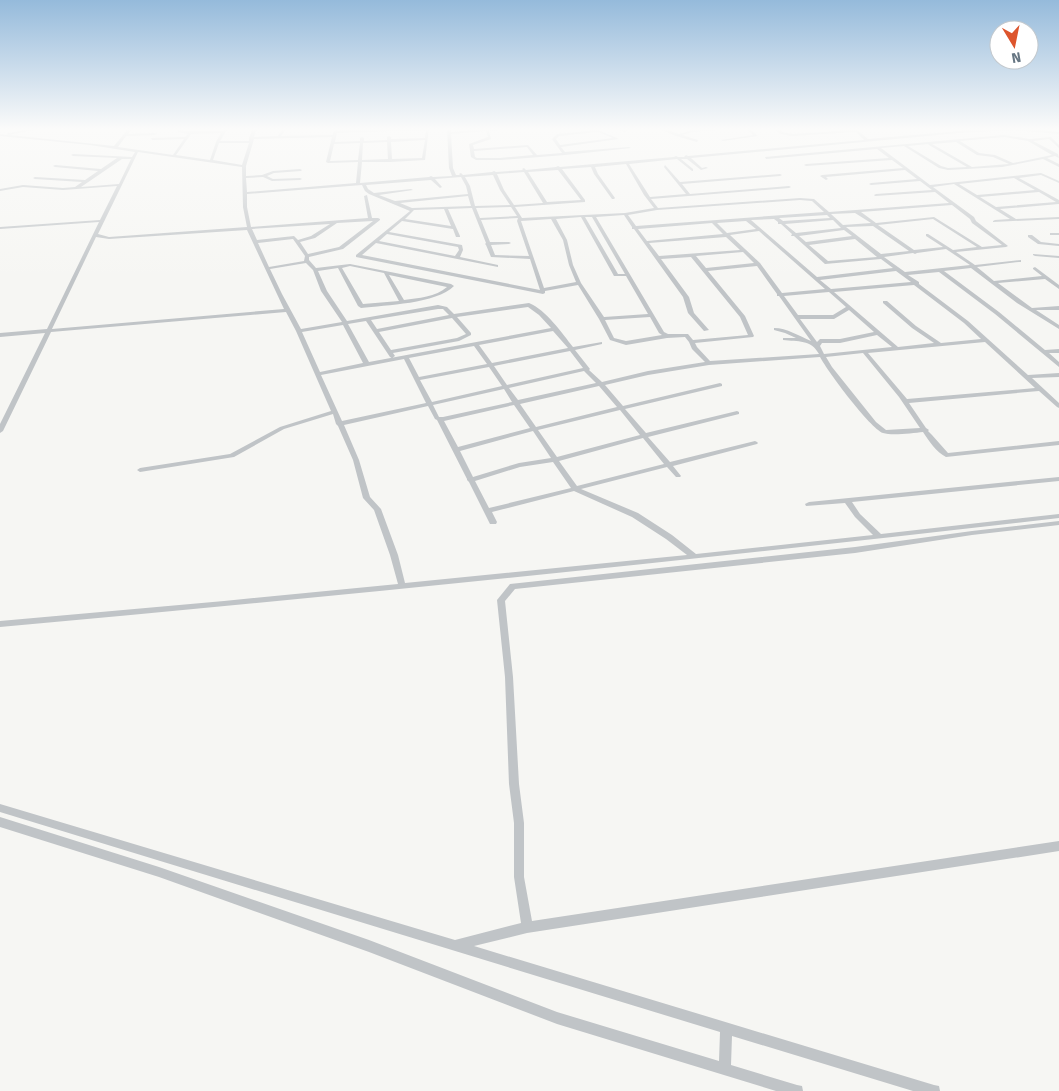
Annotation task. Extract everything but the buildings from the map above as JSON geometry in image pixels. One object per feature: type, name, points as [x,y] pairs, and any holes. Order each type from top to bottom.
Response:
[{"type":"street","points":[[46,179],[84,182]]},
{"type":"street","points":[[76,188],[88,179]]},
{"type":"street","points":[[0,431],[95,235],[100,221],[112,202],[122,179]]},
{"type":"street","points":[[245,179],[249,228],[299,331],[356,460],[367,498],[378,512],[394,555],[402,585]]},
{"type":"street","points":[[268,179],[286,179]]},
{"type":"street","points":[[360,179],[360,184],[366,190],[412,209],[474,208],[584,201],[567,179]]},
{"type":"street","points":[[245,193],[412,179]]},
{"type":"street","points":[[433,179],[440,187]]},
{"type":"street","points":[[464,179],[480,219],[487,244],[495,258],[531,258]]},
{"type":"street","points":[[498,179],[520,218],[519,221],[543,290]]},
{"type":"street","points":[[530,179],[546,204]]},
{"type":"street","points":[[600,179],[614,198]]},
{"type":"street","points":[[638,179],[658,209]]},
{"type":"street","points":[[675,179],[688,194]]},
{"type":"street","points":[[678,183],[730,179]]},
{"type":"street","points":[[928,186],[996,179]]},
{"type":"street","points":[[1019,179],[1059,203]]},
{"type":"street","points":[[775,217],[793,235],[827,263],[916,252],[1006,246],[921,180],[871,184]]},
{"type":"street","points":[[955,183],[1015,220]]},
{"type":"street","points":[[0,190],[23,186],[76,188],[119,185]]},
{"type":"street","points":[[650,198],[789,187]]},
{"type":"street","points":[[375,195],[411,190]]},
{"type":"street","points":[[876,195],[935,191]]},
{"type":"street","points":[[975,196],[1041,191]]},
{"type":"street","points":[[396,202],[469,195]]},
{"type":"street","points":[[366,196],[370,218]]},
{"type":"street","points":[[480,219],[553,218],[625,214],[658,209],[813,200],[843,228],[917,283],[1059,406]]},
{"type":"street","points":[[994,208],[1059,203]]},
{"type":"street","points":[[634,228],[953,204]]},
{"type":"street","points":[[446,208],[458,236]]},
{"type":"street","points":[[412,209],[403,220],[358,256],[539,293],[543,292],[543,290],[579,282]]},
{"type":"street","points":[[856,211],[916,252]]},
{"type":"street","points":[[625,214],[686,297],[691,313],[706,330]]},
{"type":"street","points":[[593,215],[662,333],[667,336]]},
{"type":"street","points":[[582,216],[616,275],[627,275]]},
{"type":"street","points":[[95,235],[109,238],[370,218],[378,219],[341,248],[269,268]]},
{"type":"street","points":[[553,218],[564,240],[571,265],[579,282],[602,319],[608,336],[617,342],[634,342],[667,336],[686,336],[692,342],[694,348],[709,363]]},
{"type":"street","points":[[1052,218],[1059,222]]},
{"type":"street","points":[[995,221],[1059,218]]},
{"type":"street","points":[[747,219],[896,348]]},
{"type":"street","points":[[780,223],[833,219]]},
{"type":"street","points":[[793,235],[937,219],[981,248]]},
{"type":"street","points":[[403,220],[454,228]]},
{"type":"street","points":[[0,228],[100,221]]},
{"type":"street","points":[[298,241],[313,237],[337,221]]},
{"type":"street","points":[[713,222],[758,264],[817,346],[829,368],[880,429],[888,432],[926,430]]},
{"type":"street","points":[[646,242],[727,235],[759,230]]},
{"type":"street","points":[[387,232],[460,246],[461,250],[457,258]]},
{"type":"street","points":[[1052,234],[1059,234]]},
{"type":"street","points":[[928,235],[973,266],[1018,302],[1033,309],[1059,327]]},
{"type":"street","points":[[1030,236],[1040,243],[1059,245]]},
{"type":"street","points":[[256,242],[294,237],[298,241],[324,291],[367,365]]},
{"type":"street","points":[[804,244],[856,238]]},
{"type":"street","points":[[377,242],[496,266]]},
{"type":"street","points":[[487,244],[509,243]]},
{"type":"street","points":[[657,258],[743,250]]},
{"type":"street","points":[[692,255],[743,317],[751,337],[692,342]]},
{"type":"street","points":[[1036,255],[1059,257]]},
{"type":"street","points":[[904,274],[1019,261]]},
{"type":"street","points":[[704,270],[758,264]]},
{"type":"street","points":[[314,270],[339,266],[350,265],[451,286],[442,292],[402,301],[361,306],[339,266]]},
{"type":"street","points":[[1035,268],[1059,287]]},
{"type":"street","points":[[816,279],[898,269]]},
{"type":"street","points":[[940,270],[997,313],[1059,365]]},
{"type":"street","points":[[386,273],[402,301]]},
{"type":"street","points":[[994,282],[1047,277]]},
{"type":"street","points":[[779,295],[917,283]]},
{"type":"street","points":[[885,302],[914,327],[939,344]]},
{"type":"street","points":[[375,331],[453,316],[529,305],[542,314],[573,349],[586,370],[601,384],[666,465],[678,476]]},
{"type":"street","points":[[299,331],[438,307],[445,308],[468,336],[390,352]]},
{"type":"street","points":[[829,317],[837,316],[848,308]]},
{"type":"street","points":[[1033,309],[1059,308]]},
{"type":"street","points":[[0,335],[288,310]]},
{"type":"street","points":[[602,319],[652,315]]},
{"type":"street","points":[[795,317],[861,319]]},
{"type":"street","points":[[368,320],[394,360]]},
{"type":"street","points":[[317,374],[553,328]]},
{"type":"street","points":[[776,329],[788,331],[806,342],[817,346]]},
{"type":"street","points":[[817,346],[820,341],[840,341],[868,337],[878,333]]},
{"type":"street","points":[[785,339],[806,342]]},
{"type":"street","points":[[440,419],[709,363],[985,340]]},
{"type":"street","points":[[418,379],[600,343]]},
{"type":"street","points":[[476,344],[533,429],[557,459],[575,489],[635,515],[693,555]]},
{"type":"street","points":[[864,351],[869,361],[906,401],[946,455],[1059,443]]},
{"type":"street","points":[[1044,352],[1059,351]]},
{"type":"street","points":[[406,358],[493,522]]},
{"type":"street","points":[[339,424],[586,370]]},
{"type":"street","points":[[1027,377],[1059,375]]},
{"type":"street","points":[[456,450],[533,429],[720,385]]},
{"type":"street","points":[[906,401],[1040,389]]},
{"type":"street","points":[[140,470],[232,456],[282,428],[334,412]]},
{"type":"street","points":[[470,480],[519,465],[557,459],[737,413]]},
{"type":"street","points":[[487,511],[755,442]]},
{"type":"street","points":[[809,504],[1059,479]]},
{"type":"street","points":[[853,500],[848,501],[858,518],[879,536]]},
{"type":"street","points":[[0,624],[224,604],[1059,516]]},
{"type":"street","points":[[527,927],[519,877],[519,823],[514,784],[509,677],[501,600],[513,586],[855,550],[972,533],[1059,523]]},
{"type":"street","points":[[0,808],[934,1091]]},
{"type":"street","points":[[0,822],[186,882],[369,946],[557,1018],[797,1091]]},
{"type":"street","points":[[456,945],[527,927],[1059,846]]},
{"type":"street","points":[[725,1069],[726,1029]]}]
